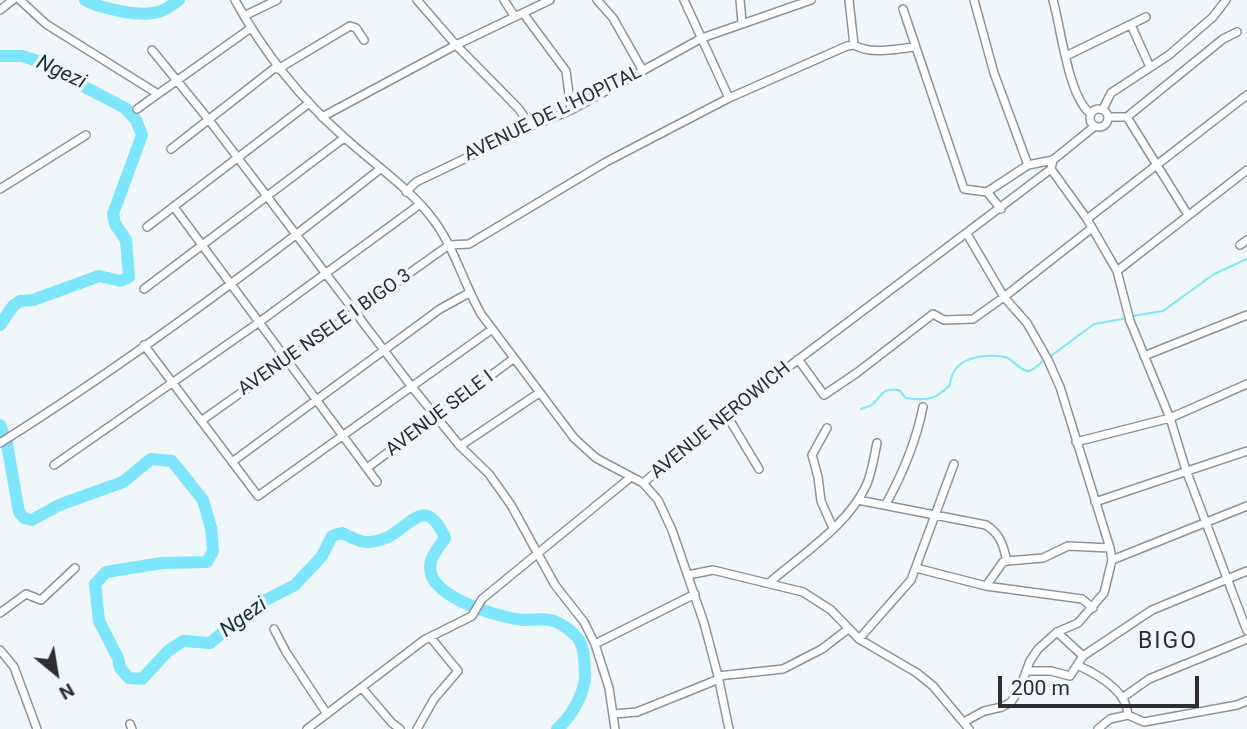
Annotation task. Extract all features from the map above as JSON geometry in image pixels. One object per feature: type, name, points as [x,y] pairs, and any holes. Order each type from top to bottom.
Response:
[{"type":"street","points":[[0,10],[13,0]]},
{"type":"street","points":[[20,0],[46,24],[158,94]]},
{"type":"street","points":[[235,0],[277,68],[308,104],[406,192],[435,222],[449,245],[469,293],[491,330],[575,438],[596,458],[643,483],[658,500],[695,594],[729,729]]},
{"type":"street","points":[[244,16],[277,0]]},
{"type":"street","points":[[417,0],[456,45],[519,109],[531,127]]},
{"type":"street","points":[[504,0],[566,71],[571,110]]},
{"type":"street","points":[[322,117],[456,45],[550,0]]},
{"type":"street","points":[[597,0],[613,18],[643,71]]},
{"type":"street","points":[[684,0],[729,98]]},
{"type":"street","points":[[740,0],[742,22]]},
{"type":"street","name":"AVENUE DE L'HOPITAL","points":[[406,192],[416,182],[571,110],[702,38],[811,0]]},
{"type":"street","points":[[849,0],[854,45]]},
{"type":"street","points":[[974,0],[994,73],[1028,165]]},
{"type":"street","points":[[1054,0],[1069,75],[1084,110],[1091,114]]},
{"type":"street","points":[[1103,109],[1111,93],[1197,32],[1226,0]]},
{"type":"street","points":[[903,9],[964,189],[987,191],[1028,165],[1053,160],[1095,126],[1104,126],[1109,117]]},
{"type":"street","points":[[1066,55],[1146,18]]},
{"type":"street","points":[[1131,25],[1150,67]]},
{"type":"street","points":[[171,149],[277,68],[350,26],[356,28],[363,40]]},
{"type":"street","points":[[137,109],[251,28]]},
{"type":"street","points":[[1109,117],[1127,117],[1223,39],[1237,32]]},
{"type":"street","points":[[854,45],[863,50],[874,51],[915,47]]},
{"type":"street","points":[[449,245],[469,244],[606,162],[729,98],[854,45]]},
{"type":"street","points":[[152,50],[209,120],[412,387],[460,446],[489,474],[511,505],[555,585],[584,622],[595,644],[609,688],[615,729]]},
{"type":"street","points":[[1087,219],[1159,166],[1247,95]]},
{"type":"street","points":[[147,227],[308,104]]},
{"type":"street","points":[[1095,126],[1091,123],[1091,114],[1098,108],[1103,109],[1109,117]]},
{"type":"street","points":[[1127,117],[1188,215]]},
{"type":"street","points":[[0,189],[86,135]]},
{"type":"street","points":[[144,289],[344,138]]},
{"type":"street","points":[[1053,160],[1051,169],[1087,219],[1117,271],[1129,318],[1170,418],[1186,470],[1247,631]]},
{"type":"street","name":"AVENUE NEROWICH","points":[[643,483],[726,414],[1051,169]]},
{"type":"street","points":[[0,443],[78,392],[296,237],[380,170]]},
{"type":"street","points":[[1117,271],[1247,170]]},
{"type":"street","points":[[987,191],[1001,209]]},
{"type":"street","points":[[54,465],[258,323],[419,205]]},
{"type":"street","points":[[174,207],[377,482]]},
{"type":"street","points":[[798,359],[824,395],[859,372],[933,314],[944,320],[972,319],[1092,228]]},
{"type":"street","points":[[688,575],[713,570],[813,597],[831,610],[859,639],[917,673],[933,686],[966,726],[984,711],[1011,702],[1038,649],[1057,632],[1078,623],[1093,608],[1104,593],[1112,560],[1060,387],[1027,323],[1004,297],[967,234]]},
{"type":"street","name":"AVENUE NSELE I BIGO 3","points":[[201,421],[449,245]]},
{"type":"street","points":[[232,462],[440,309],[469,293]]},
{"type":"street","points":[[1144,356],[1247,315]]},
{"type":"street","points":[[144,345],[258,496],[491,330]]},
{"type":"street","name":"AVENUE SELE I","points":[[367,468],[513,359]]},
{"type":"street","points":[[1076,442],[1170,418],[1247,384]]},
{"type":"street","points":[[460,446],[539,393]]},
{"type":"street","points":[[886,504],[900,480],[918,433],[923,407]]},
{"type":"street","points":[[726,414],[759,469]]},
{"type":"street","points":[[827,428],[812,455],[821,501],[833,528]]},
{"type":"street","points":[[769,583],[833,528],[858,500],[867,484],[877,443]]},
{"type":"street","points":[[1095,502],[1247,452]]},
{"type":"street","points":[[859,639],[911,580],[954,464]]},
{"type":"street","points":[[307,729],[424,640],[475,612],[482,599],[631,477]]},
{"type":"street","points":[[858,500],[986,525],[1003,541],[1007,561]]},
{"type":"street","points":[[1112,560],[1247,506]]},
{"type":"street","points":[[986,586],[1003,562],[1043,558],[1068,546],[1110,548]]},
{"type":"street","points":[[0,613],[26,594],[41,600],[75,568]]},
{"type":"street","points":[[916,568],[986,586],[1082,599],[1093,608]]},
{"type":"street","points":[[1028,671],[1051,671],[1070,676],[1083,656],[1152,610],[1247,571]]},
{"type":"street","points":[[595,644],[695,594]]},
{"type":"street","points":[[274,629],[327,714]]},
{"type":"street","points":[[614,714],[638,712],[718,677],[783,669],[822,649],[848,629]]},
{"type":"street","points":[[1057,632],[1083,656]]},
{"type":"street","points":[[417,729],[434,699],[458,671],[431,638]]},
{"type":"street","points":[[1122,698],[1149,679],[1247,639]]},
{"type":"street","points":[[0,650],[14,667],[37,729]]},
{"type":"street","points":[[1077,665],[1095,673],[1122,698],[1128,707],[1128,715]]},
{"type":"street","points":[[362,688],[389,726],[400,729]]},
{"type":"street","points":[[1098,729],[1110,719],[1128,715],[1144,722],[1247,701]]},
{"type":"waterway","name":"Ngezi","points":[[85,0],[108,8],[146,14],[164,10],[179,0]]},
{"type":"waterway","name":"Ngezi","points":[[0,56],[22,56],[57,67],[81,85],[125,108],[136,120],[142,135],[113,214],[115,224],[126,240],[129,277],[121,281],[99,276],[33,300],[20,301],[13,306],[0,325]]},
{"type":"waterway","points":[[1133,316],[1163,311],[1214,274],[1247,259]]},
{"type":"waterway","points":[[1051,356],[1094,324],[1128,318]]},
{"type":"waterway","points":[[861,409],[872,405],[889,390],[899,390],[906,398],[925,399],[940,394],[950,385],[956,369],[969,359],[1005,357],[1028,371],[1046,359]]},
{"type":"waterway","name":"Ngezi","points":[[0,425],[7,444],[19,512],[24,518],[32,520],[59,505],[123,482],[151,459],[172,461],[203,500],[211,528],[213,551],[207,562],[162,563],[106,572],[95,584],[99,621],[118,658],[120,668],[129,678],[142,679],[168,651],[183,641],[210,643],[258,604],[295,585],[322,556],[332,536],[342,533],[362,541],[376,541],[390,536],[412,520],[425,515],[432,518],[445,538],[432,558],[431,573],[438,585],[449,594],[497,614],[523,620],[553,621],[571,631],[580,641],[584,662],[583,688],[572,711],[557,729]]},
{"type":"district","name":"BIGO","points":[[1168,642]]}]
